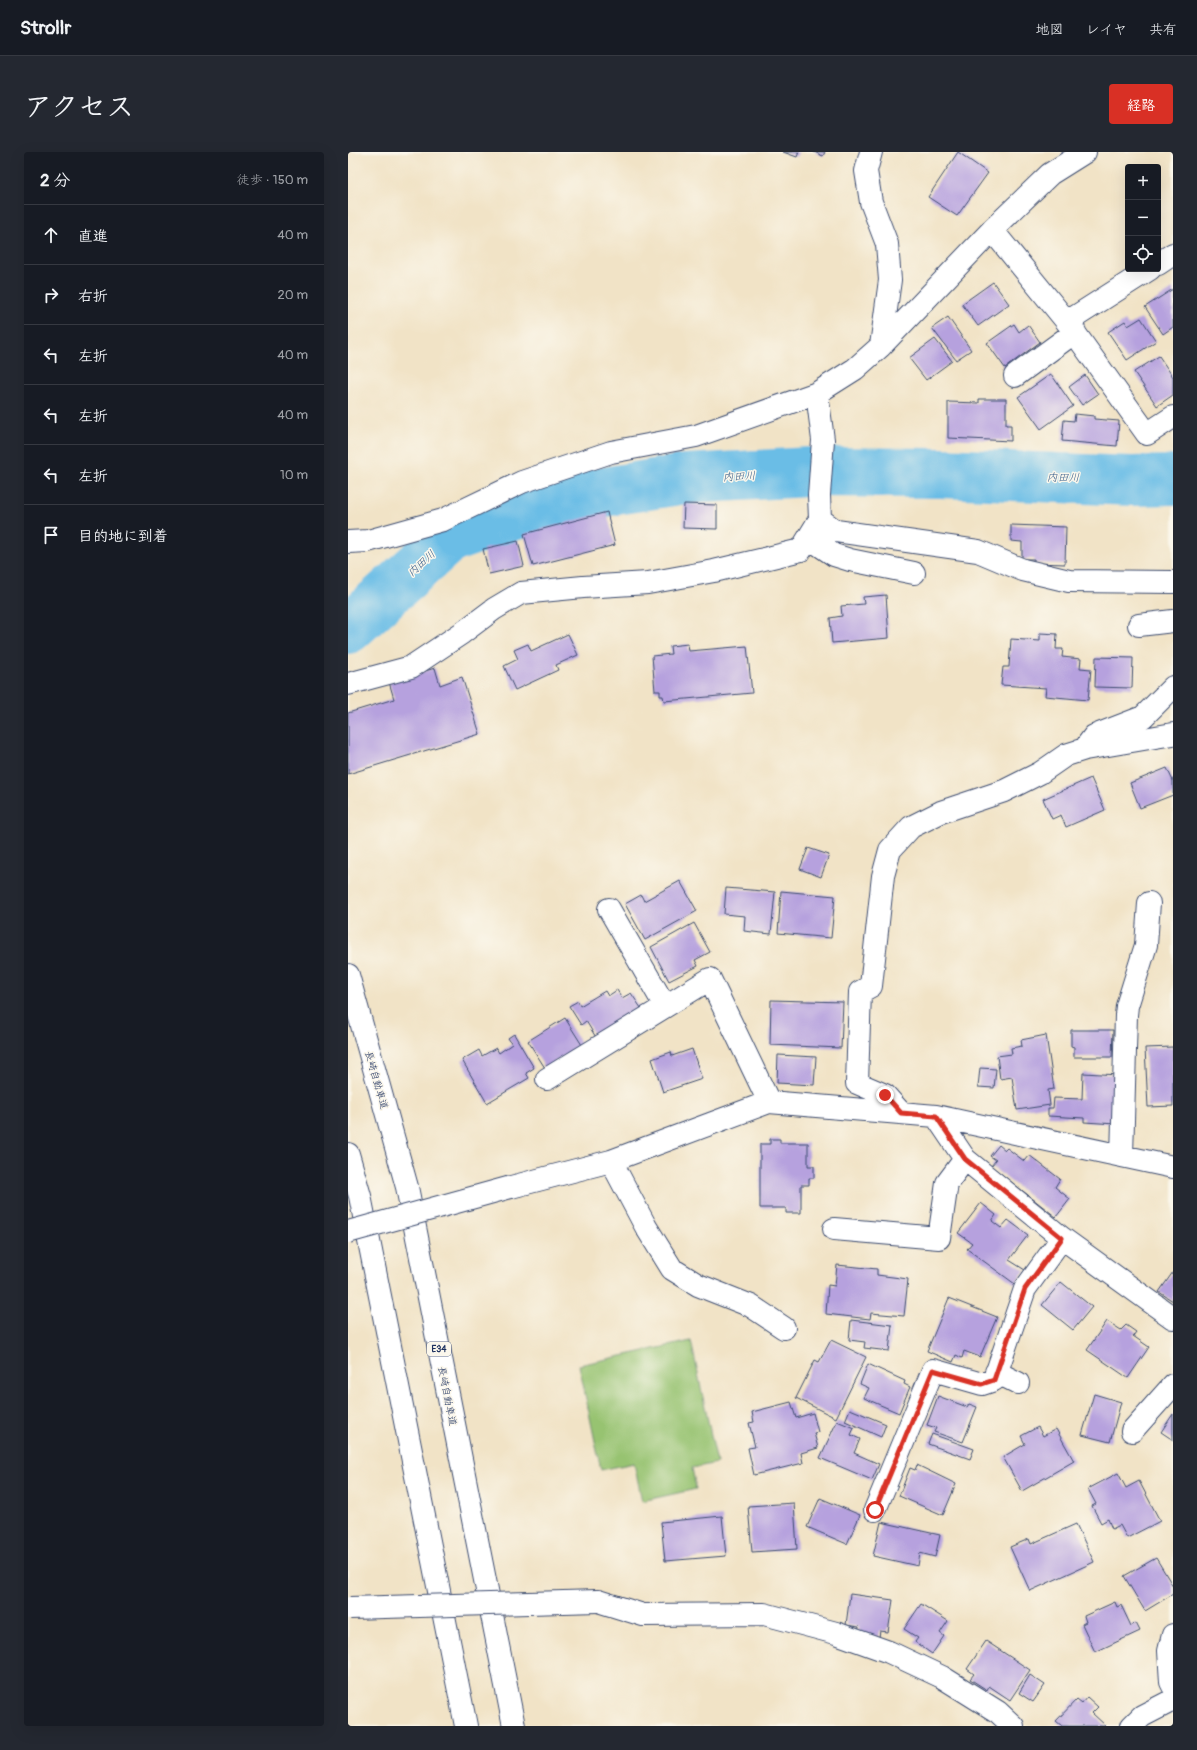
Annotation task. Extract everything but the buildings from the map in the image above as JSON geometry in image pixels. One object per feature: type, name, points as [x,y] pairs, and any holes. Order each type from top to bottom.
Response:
[{"type":"main road","points":[[871,152],[866,172],[871,202],[887,244],[890,280],[881,346]]},
{"type":"main road","points":[[348,542],[368,541],[443,520],[522,482],[611,452],[696,436],[817,393],[855,369],[881,346],[992,230],[1050,174],[1085,152]]},
{"type":"main road","points":[[992,230],[1071,327],[1146,434],[1173,417]]},
{"type":"main road","points":[[1161,262],[1173,254]]},
{"type":"main road","points":[[1015,376],[1071,327],[1146,272]]},
{"type":"main road","points":[[348,684],[412,667],[494,609],[521,594],[583,587],[648,583],[714,571],[801,550],[820,520],[819,495],[823,440],[817,393]]},
{"type":"main road","points":[[820,520],[836,531],[978,551],[1023,570],[1069,581],[1173,582]]},
{"type":"main road","points":[[809,538],[834,555],[850,560],[914,573]]},
{"type":"main road","points":[[1138,625],[1173,620]]},
{"type":"main road","points":[[1085,749],[1094,736],[1143,717],[1173,687]]},
{"type":"main road","points":[[901,1113],[885,1095],[857,1084],[860,992],[871,986],[883,876],[890,850],[911,827],[940,812],[1004,791],[1040,773],[1066,755],[1085,749],[1173,734]]},
{"type":"main road","points":[[1122,1156],[1126,1015],[1127,1006],[1146,945],[1149,903]]},
{"type":"main road","points":[[609,909],[665,1006]]},
{"type":"main road","name":"長崎自動車道","points":[[348,975],[407,1187],[514,1726]]},
{"type":"main road","points":[[547,1079],[710,979],[769,1102]]},
{"type":"main road","points":[[348,1232],[611,1161],[769,1102],[936,1116],[1173,1167]]},
{"type":"main road","points":[[936,1116],[965,1159],[1062,1238],[1173,1318]]},
{"type":"main road","points":[[348,1154],[360,1196],[466,1726]]},
{"type":"main road","points":[[834,1229],[939,1238],[947,1183],[965,1159]]},
{"type":"main road","points":[[611,1161],[646,1228],[672,1269],[698,1285],[751,1306],[784,1328]]},
{"type":"main road","points":[[875,1510],[933,1370],[982,1384],[994,1380],[1025,1289],[1062,1238]]},
{"type":"main road","points":[[996,1372],[1018,1383]]},
{"type":"main road","points":[[1132,1431],[1173,1385]]},
{"type":"main road","points":[[349,1608],[598,1601],[643,1615],[764,1614],[836,1633],[889,1652],[942,1676],[998,1712],[1012,1726]]},
{"type":"main road","points":[[1173,1635],[1169,1651],[1171,1682],[1173,1686]]},
{"type":"main road","points":[[1132,1726],[1142,1716],[1173,1700]]},
{"type":"green space","points":[[691,1341],[717,1463],[692,1468],[696,1489],[642,1501],[634,1463],[601,1470],[579,1365]]},
{"type":"waterway","name":"内田川","points":[[348,629],[448,539],[560,499],[685,479],[810,472],[941,473],[1132,481],[1173,480]]},
{"type":"route","points":[[875,1510],[933,1370],[982,1384],[994,1380],[1025,1289],[1062,1238],[965,1159],[936,1116],[901,1113],[885,1095]]}]
